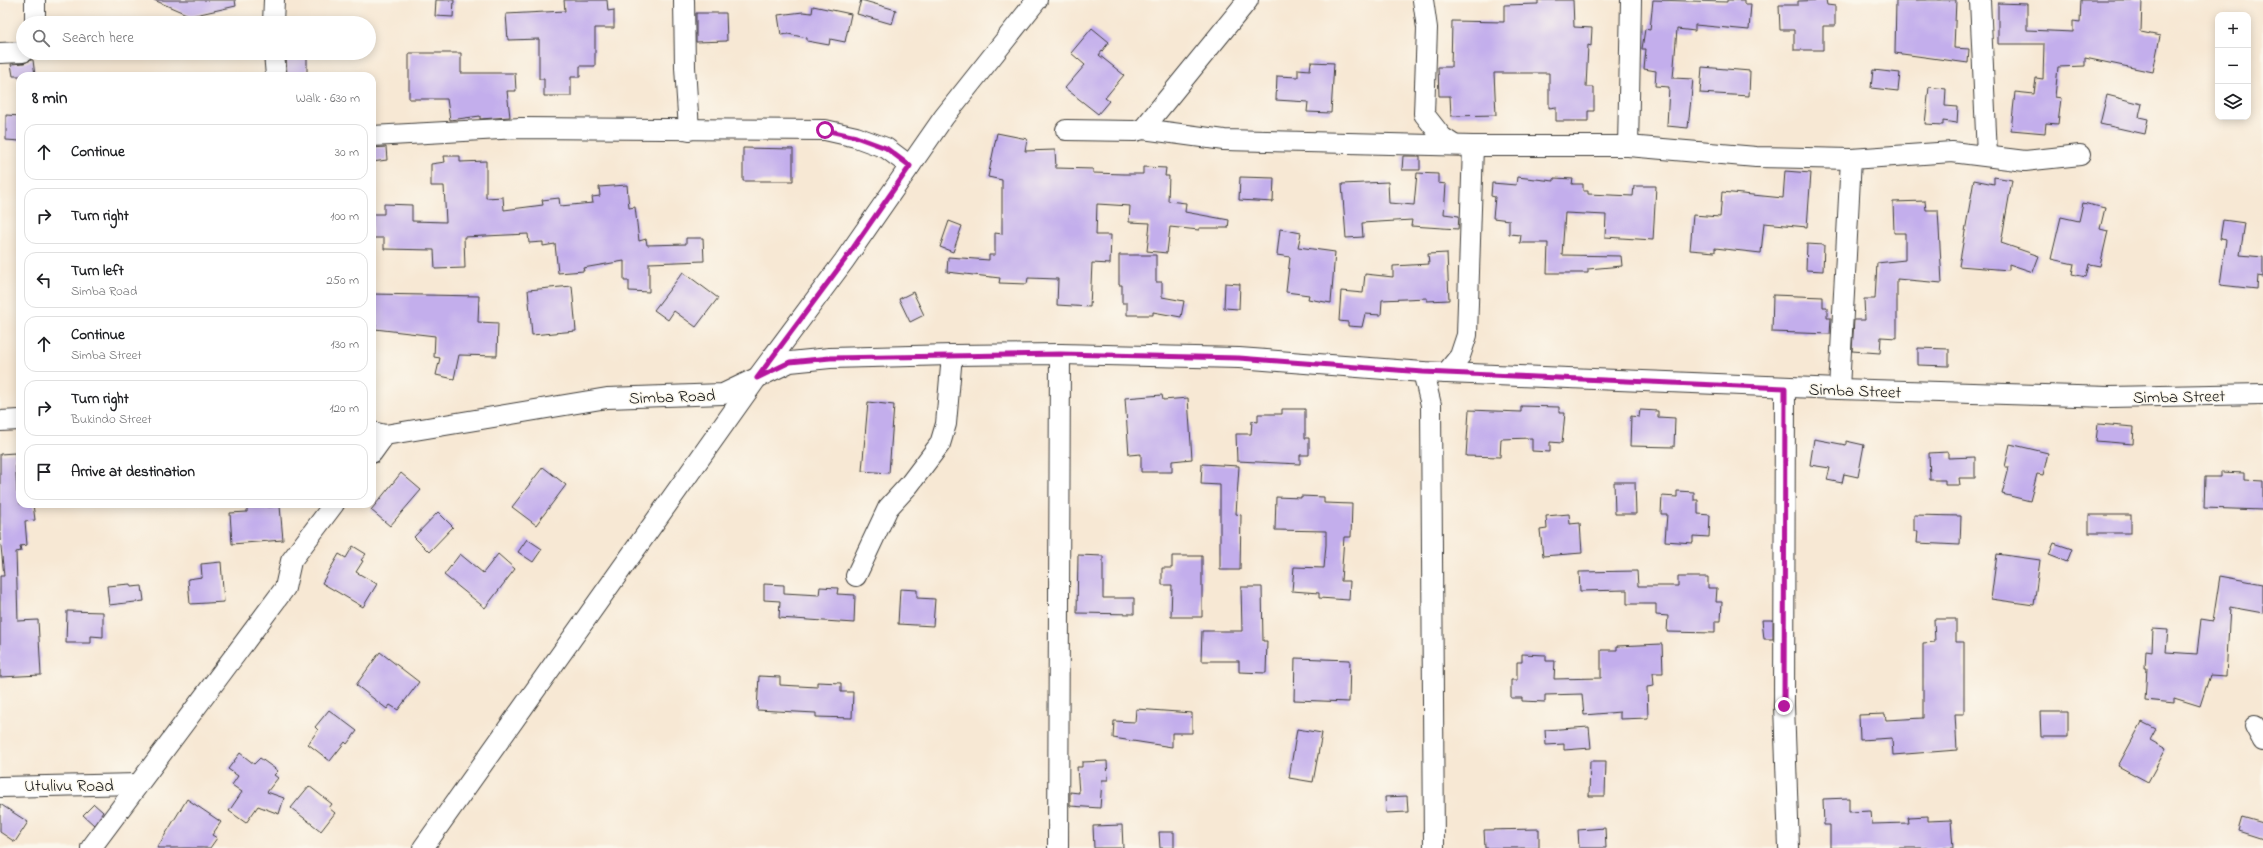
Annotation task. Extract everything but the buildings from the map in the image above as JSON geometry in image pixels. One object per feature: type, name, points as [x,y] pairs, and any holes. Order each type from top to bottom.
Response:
[{"type":"street","points":[[35,0],[35,16]]},
{"type":"street","points":[[274,0],[274,16]]},
{"type":"street","points":[[684,0],[688,130]]},
{"type":"street","points":[[423,848],[757,378],[844,261],[944,117],[1037,0]]},
{"type":"street","points":[[1143,129],[1248,0]]},
{"type":"street","points":[[1423,0],[1426,28],[1424,114],[1442,137],[1454,145]]},
{"type":"street","points":[[1628,146],[1631,0]]},
{"type":"street","points":[[1980,0],[1987,155]]},
{"type":"street","points":[[0,54],[16,53]]},
{"type":"street","points":[[275,60],[276,72]]},
{"type":"street","points":[[376,136],[521,128],[825,130],[856,137],[886,148],[910,166]]},
{"type":"street","points":[[1066,130],[1135,131],[1143,129],[1224,140],[1473,146],[1628,146],[1756,157],[1851,159],[1952,152],[1987,155],[2025,161],[2080,155]]},
{"type":"street","points":[[1446,373],[1460,356],[1467,335],[1473,146]]},
{"type":"street","points":[[1839,389],[1851,159]]},
{"type":"street","points":[[1058,848],[1060,354]]},
{"type":"street","name":"Simba Road","points":[[379,433],[607,398],[722,394],[790,362],[830,358],[1060,354],[1239,358],[1423,372]]},
{"type":"street","points":[[856,576],[888,508],[910,485],[940,444],[946,424],[952,355]]},
{"type":"street","points":[[1423,372],[1431,405],[1434,848]]},
{"type":"street","name":"Simba Street","points":[[1423,372],[1785,388],[2109,397],[2263,394]]},
{"type":"street","points":[[1785,388],[1784,706],[1790,848]]},
{"type":"street","points":[[0,421],[16,420]]},
{"type":"street","points":[[91,848],[285,588],[291,561],[331,508]]},
{"type":"street","name":"Utulivu Road","points":[[0,786],[138,784]]},
{"type":"route","points":[[825,130],[856,137],[886,148],[910,166],[844,261],[757,378],[790,362],[830,358],[1060,354],[1239,358],[1423,372],[1785,388],[1784,706]]}]
